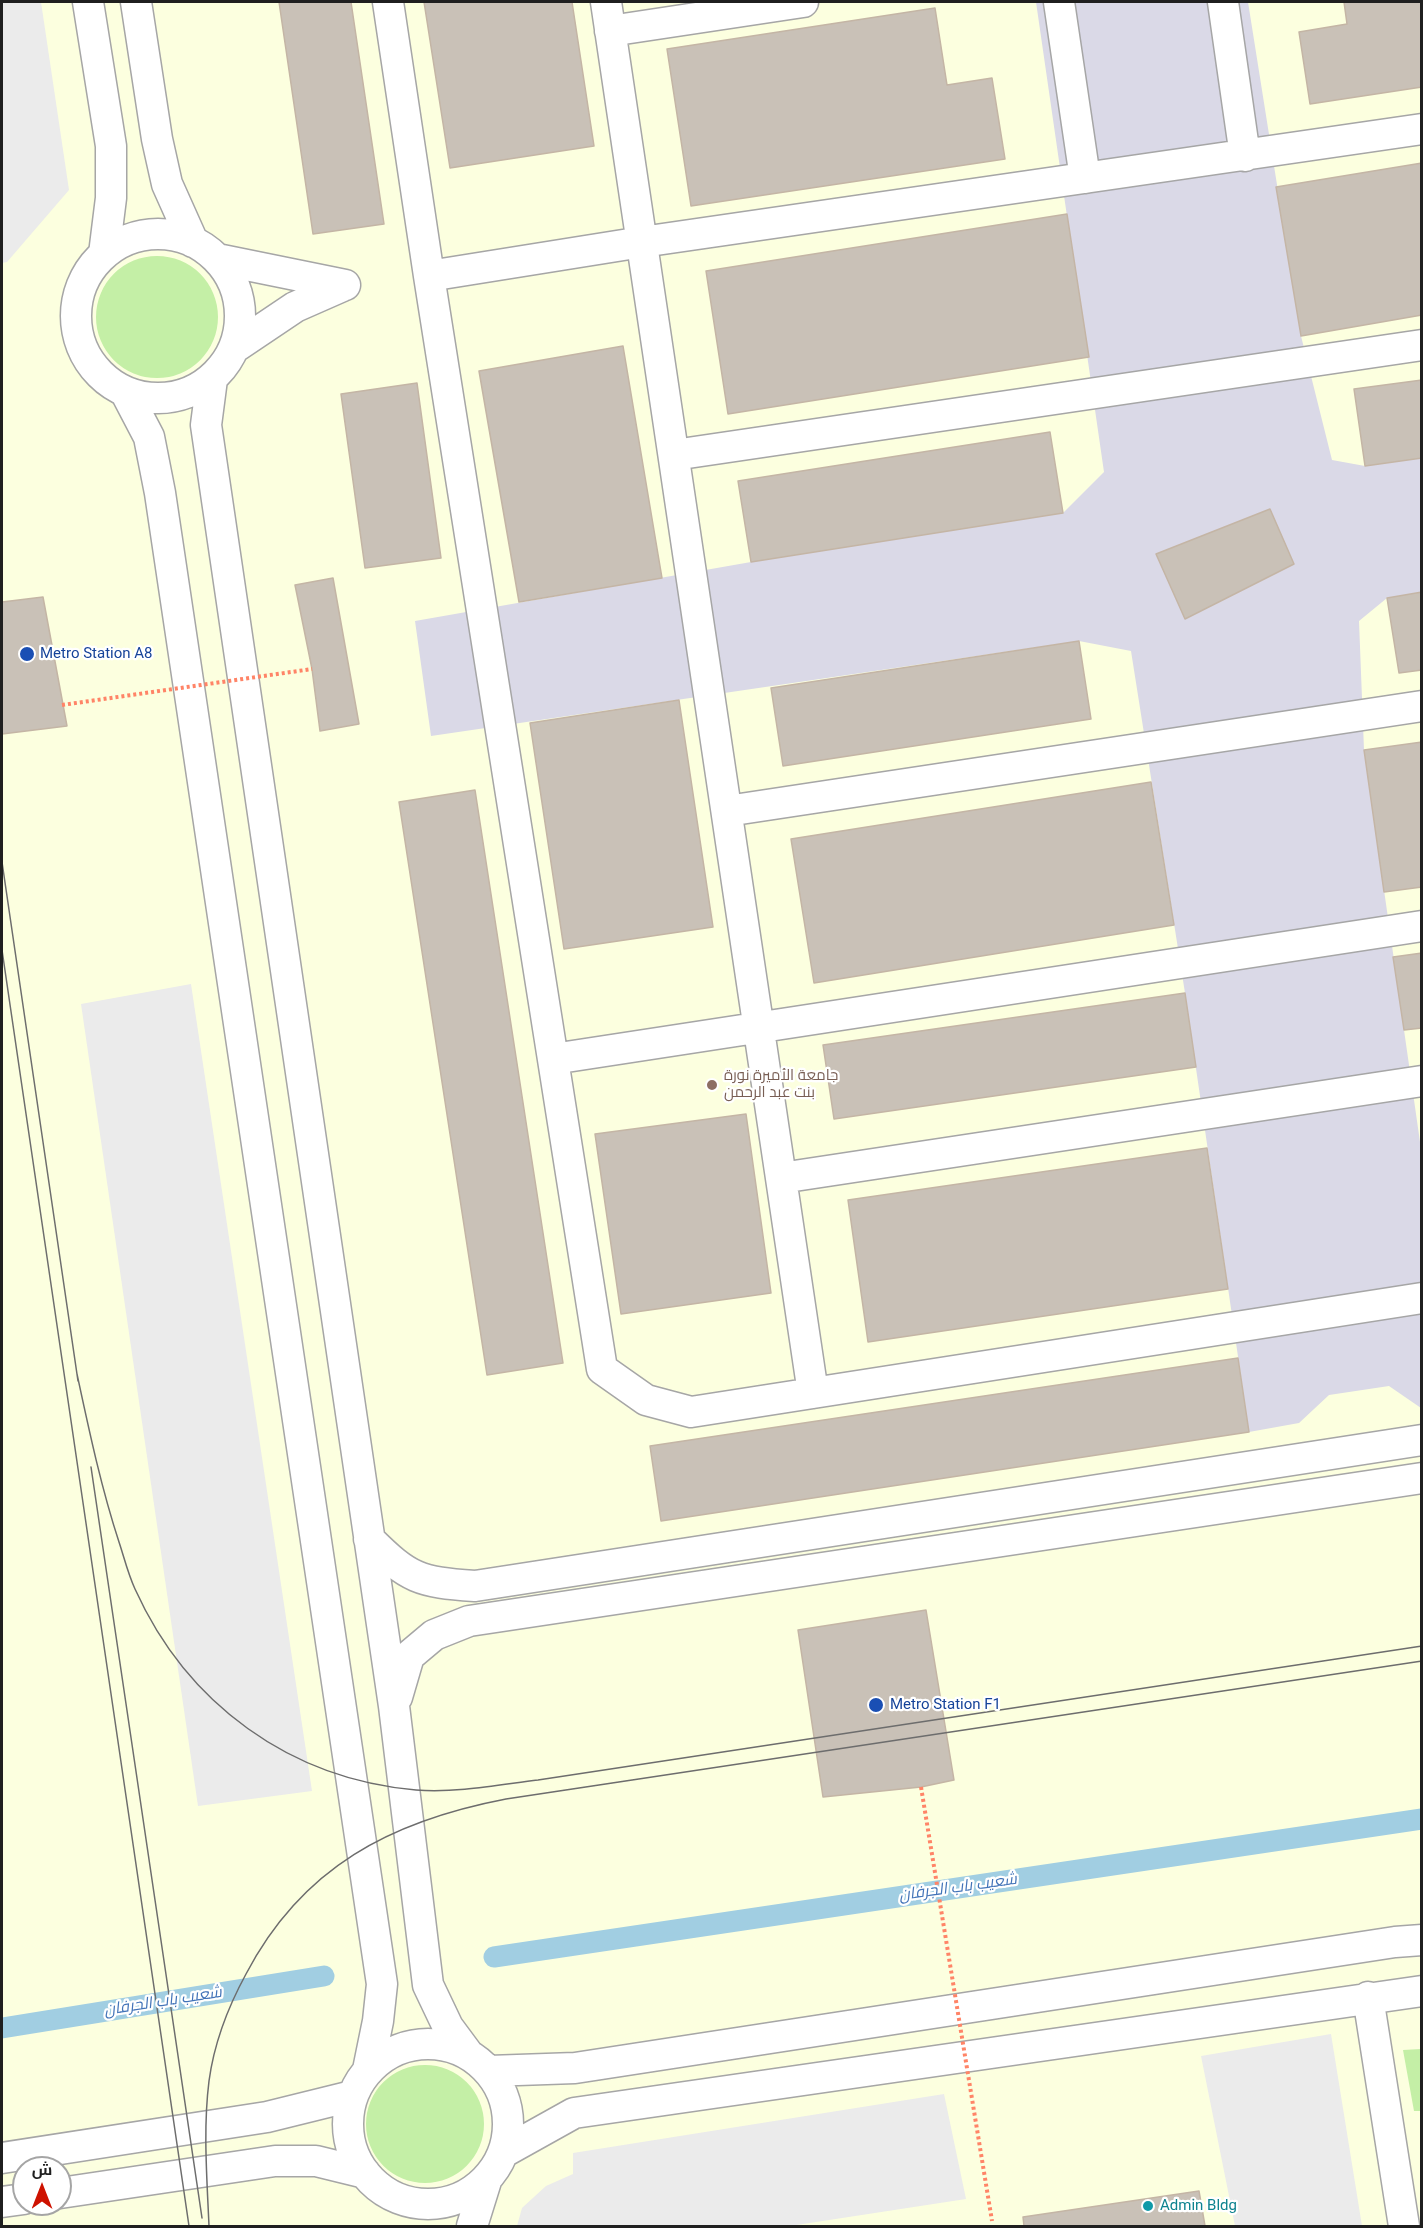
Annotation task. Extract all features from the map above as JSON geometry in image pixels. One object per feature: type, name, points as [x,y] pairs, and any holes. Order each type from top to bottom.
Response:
[{"type":"street","points":[[88,2],[111,146],[111,198],[104,254]]},
{"type":"street","points":[[136,2],[157,139],[167,184],[193,242]]},
{"type":"street","points":[[388,2],[429,276],[602,1369],[646,1400],[691,1412],[1422,1298]]},
{"type":"street","points":[[606,2],[813,1393]]},
{"type":"street","points":[[610,31],[803,2]]},
{"type":"street","points":[[1059,2],[1085,178]]},
{"type":"street","points":[[1223,2],[1245,156]]},
{"type":"street","points":[[429,276],[642,242],[1422,129]]},
{"type":"street","points":[[147,235],[171,235],[193,242],[217,259],[231,278],[239,301],[240,325],[234,348],[225,365],[212,379],[193,391],[171,398],[148,398],[126,393],[100,375],[89,363],[79,341],[75,318],[78,294],[88,272],[104,254],[124,241],[147,235]]},
{"type":"street","points":[[217,259],[345,285],[295,307],[234,348]]},
{"type":"street","points":[[674,455],[1422,345]]},
{"type":"street","points":[[212,379],[206,425],[394,1706],[428,1985],[448,2027],[501,2089],[508,2109],[509,2131],[504,2152],[486,2181],[472,2226]]},
{"type":"street","points":[[126,393],[149,437],[160,493],[382,1984],[378,2021],[368,2070],[352,2096],[349,2132],[352,2149],[364,2173],[389,2194],[410,2226]]},
{"type":"street","points":[[727,811],[1422,706]]},
{"type":"street","points":[[553,1059],[1422,927]]},
{"type":"street","points":[[781,1178],[1422,1081]]},
{"type":"street","points":[[369,1539],[398,1568],[431,1583],[475,1586],[1422,1440]]},
{"type":"street","points":[[394,1706],[409,1656],[434,1635],[469,1621],[1024,1540],[1422,1478]]},
{"type":"street","points":[[368,2070],[389,2054],[415,2045],[442,2045],[478,2062],[575,2068],[1395,1941],[1422,1940]]},
{"type":"street","points":[[504,2152],[574,2113],[1422,1991]]},
{"type":"street","points":[[1368,1997],[1404,2226]]},
{"type":"street","points":[[2,2158],[267,2117],[352,2096]]},
{"type":"street","points":[[72,2191],[275,2161],[316,2161],[364,2173]]},
{"type":"street","points":[[389,2194],[413,2203],[440,2203],[464,2196],[486,2181]]},
{"type":"path","points":[[62,705],[312,669]]},
{"type":"path","points":[[921,1787],[992,2222]]},
{"type":"shaded area","name":"جامعة الأميرة نورة بنت عبد الرحمن","points":[[2,2],[1421,2],[1421,2226],[2,2226]]},
{"type":"shaded area","points":[[2,2],[41,2],[69,190],[7,262],[2,263]]},
{"type":"shaded area","points":[[1036,2],[1248,2],[1301,336],[1332,460],[1365,466],[1421,458],[1421,592],[1387,598],[1359,621],[1364,750],[1421,1149],[1421,1408],[1389,1386],[1329,1395],[1299,1423],[1249,1432],[1185,993],[1131,651],[1079,641],[431,736],[415,621],[751,562],[1063,513],[1104,472]]},
{"type":"shaded area","points":[[191,984],[312,1791],[198,1806],[81,1004]]},
{"type":"shaded area","points":[[1331,2034],[1362,2226],[1235,2226],[1201,2056]]},
{"type":"shaded area","points":[[944,2094],[966,2199],[790,2226],[517,2226],[522,2208],[546,2186],[573,2174],[573,2153]]},
{"type":"green space","points":[[157,256],[180,260],[200,274],[214,294],[218,317],[214,340],[200,360],[180,374],[157,378],[134,374],[114,360],[100,340],[96,317],[100,294],[114,274],[134,260]]},
{"type":"green space","points":[[1421,2049],[1421,2111],[1414,2111],[1403,2050]]},
{"type":"green space","points":[[425,2065],[448,2069],[467,2082],[480,2101],[484,2124],[480,2147],[467,2166],[448,2179],[425,2183],[402,2179],[383,2166],[370,2147],[366,2124],[370,2101],[383,2082],[402,2069]]},
{"type":"building","points":[[279,2],[351,2],[384,224],[313,234]]},
{"type":"building","points":[[424,2],[572,2],[594,146],[450,168]]},
{"type":"building","points":[[1344,2],[1422,2],[1422,87],[1310,104],[1299,32],[1347,24]]},
{"type":"building","points":[[935,8],[947,85],[992,78],[1005,159],[691,206],[667,49]]},
{"type":"building","points":[[1422,163],[1422,315],[1301,336],[1276,187]]},
{"type":"building","points":[[1067,214],[1089,357],[728,414],[706,271]]},
{"type":"building","points":[[623,346],[662,578],[519,602],[479,371]]},
{"type":"building","points":[[1422,380],[1422,458],[1365,466],[1354,389]]},
{"type":"building","points":[[417,383],[441,558],[365,568],[341,394]]},
{"type":"building","points":[[1050,432],[1063,513],[751,562],[738,481]]},
{"type":"building","points":[[1270,509],[1294,564],[1185,619],[1156,554]]},
{"type":"building","points":[[333,578],[359,724],[320,731],[312,669],[295,585]]},
{"type":"building","points":[[1422,592],[1422,670],[1399,673],[1387,598]]},
{"type":"building","name":"Metro Station A8","points":[[43,597],[67,726],[2,734],[2,602]]},
{"type":"building","points":[[1079,641],[1091,719],[783,766],[771,688]]},
{"type":"building","points":[[679,700],[713,927],[564,949],[530,723]]},
{"type":"building","points":[[1422,742],[1422,887],[1384,892],[1364,750]]},
{"type":"building","points":[[1151,782],[1174,925],[814,983],[791,839]]},
{"type":"building","points":[[475,790],[563,1363],[487,1375],[399,802]]},
{"type":"building","points":[[1422,953],[1422,1028],[1404,1030],[1393,957]]},
{"type":"building","points":[[1185,993],[1196,1067],[834,1119],[823,1045]]},
{"type":"building","points":[[746,1114],[771,1293],[621,1314],[595,1134]]},
{"type":"building","points":[[1207,1148],[1228,1289],[868,1342],[848,1200]]},
{"type":"building","points":[[1238,1358],[1249,1432],[661,1521],[650,1446]]},
{"type":"building","name":"Metro Station F1","points":[[926,1610],[954,1780],[921,1787],[823,1797],[798,1630]]},
{"type":"building","name":"Admin Bldg","points":[[1199,2191],[1205,2226],[1024,2226],[1023,2217]]},
{"type":"waterway","name":"شعيب باب الجرفان","points":[[494,1957],[1422,1819]]},
{"type":"waterway","name":"شعيب باب الجرفان","points":[[2,2028],[324,1976]]},
{"type":"tram line","points":[[2,862],[78,1381]]},
{"type":"tram line","points":[[2,950],[189,2226]]},
{"type":"tram line","points":[[77,1374],[101,1479],[130,1577],[157,1630],[183,1667],[214,1700],[248,1728],[285,1752],[326,1770],[370,1783],[431,1791],[493,1786],[1422,1646]]},
{"type":"tram line","points":[[91,1467],[202,2218]]},
{"type":"tram line","points":[[209,2226],[207,2099],[211,2067],[218,2040],[233,1999],[269,1937],[294,1905],[323,1877],[354,1855],[388,1836],[464,1808],[506,1799],[1422,1661]]},
{"type":"place","name":"Metro Station A8","points":[[27,654]]},
{"type":"place","name":"جامعة الأميرة نورة بنت عبد الرحمن","points":[[712,1085]]},
{"type":"place","name":"Metro Station F1","points":[[876,1705]]},
{"type":"place","name":"Admin Bldg","points":[[1148,2206]]}]
